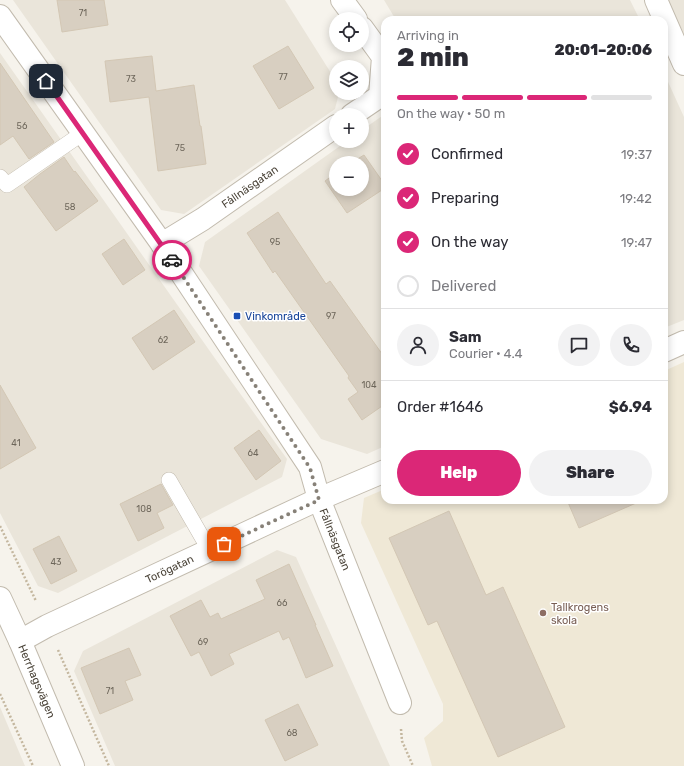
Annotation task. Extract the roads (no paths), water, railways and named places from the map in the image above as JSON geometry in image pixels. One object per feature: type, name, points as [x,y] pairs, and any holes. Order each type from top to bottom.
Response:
[{"type":"street","points":[[342,0],[351,12]]},
{"type":"street","points":[[656,0],[663,16]]},
{"type":"street","name":"Fållnäsgatan","points":[[0,16],[162,244],[310,468],[319,500],[400,702]]},
{"type":"street","points":[[668,27],[684,64]]},
{"type":"street","points":[[369,38],[381,54]]},
{"type":"street","points":[[362,108],[380,96],[381,83]]},
{"type":"street","name":"Fållnäsgatan","points":[[162,244],[203,219],[329,131]]},
{"type":"street","points":[[668,348],[684,342]]},
{"type":"street","name":"Torögatan","points":[[20,641],[47,626],[381,473]]},
{"type":"street","name":"Herrhagsvägen","points":[[0,598],[20,641],[72,766]]},
{"type":"lane","points":[[0,177],[7,185],[83,133]]},
{"type":"lane","points":[[169,480],[210,551]]},
{"type":"place","name":"Vinkområde","points":[[237,316]]},
{"type":"place","name":"Tallkrogens skola","points":[[543,613]]}]
